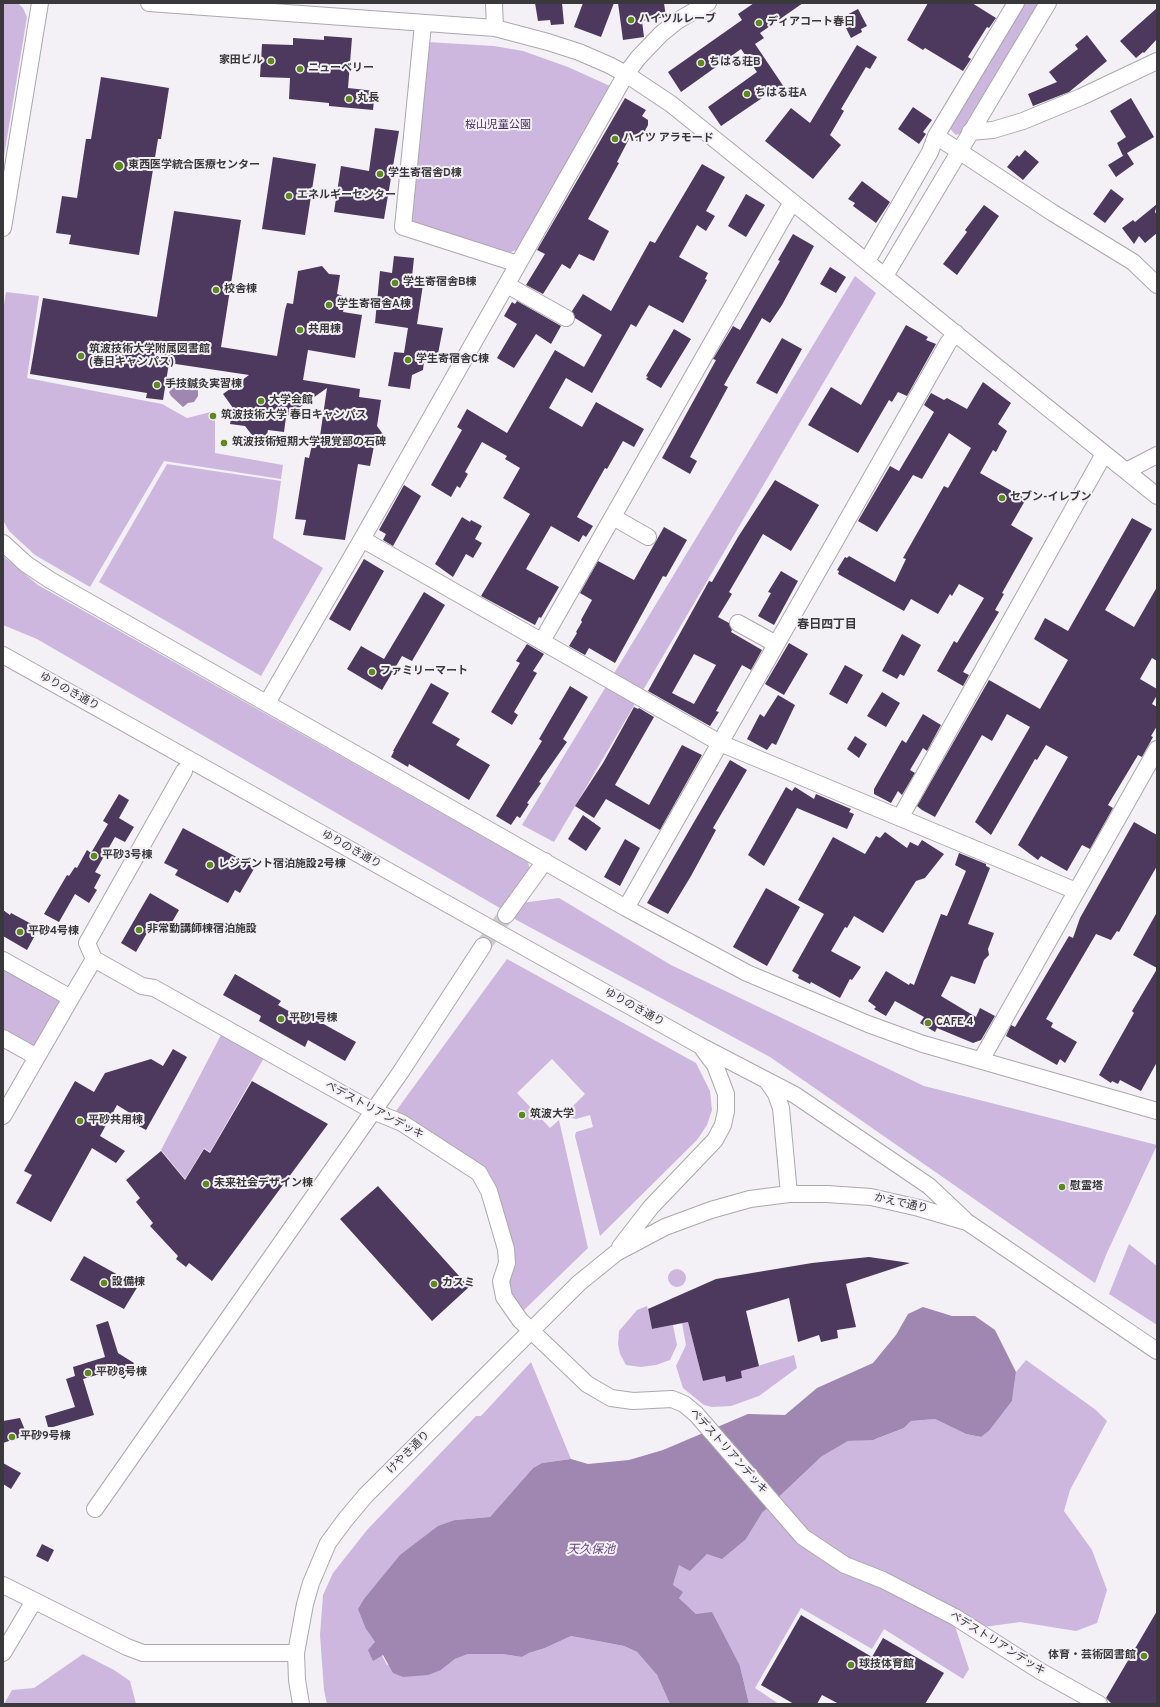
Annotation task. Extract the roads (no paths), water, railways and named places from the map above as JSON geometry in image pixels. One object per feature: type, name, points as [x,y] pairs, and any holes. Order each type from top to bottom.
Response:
[{"type":"street","points":[[3,228],[40,3]]},
{"type":"street","points":[[149,3],[495,28],[579,52],[626,74],[671,104],[1157,496]]},
{"type":"street","points":[[494,3],[495,28]]},
{"type":"street","points":[[267,703],[362,540],[626,74],[638,58],[661,34],[677,21],[708,3]]},
{"type":"street","points":[[866,261],[930,152],[936,136],[1016,3]]},
{"type":"street","points":[[885,276],[1048,3]]},
{"type":"street","points":[[423,24],[404,227],[518,264]]},
{"type":"street","points":[[970,132],[993,130],[1023,121],[1081,97],[1157,61]]},
{"type":"street","points":[[936,136],[1053,213],[1133,262],[1157,285]]},
{"type":"street","points":[[542,641],[792,202]]},
{"type":"street","points":[[507,284],[566,318]]},
{"type":"street","points":[[626,908],[948,343],[956,333]]},
{"type":"street","points":[[900,818],[1104,454]]},
{"type":"street","points":[[1126,471],[1157,455]]},
{"type":"street","points":[[613,517],[648,537]]},
{"type":"street","points":[[362,540],[720,743],[1076,891]]},
{"type":"street","points":[[3,544],[26,564],[50,580],[626,908],[747,973],[868,1024],[923,1044],[1157,1111]]},
{"type":"street","points":[[738,623],[776,644]]},
{"type":"street","name":"ゆりのき通り","points":[[3,655],[699,1045]]},
{"type":"street","points":[[981,1060],[1157,749]]},
{"type":"street","points":[[3,1116],[94,959],[87,943],[184,771]]},
{"type":"street","points":[[506,915],[545,861]]},
{"type":"street","points":[[94,1509],[373,1111],[483,946]]},
{"type":"street","name":"ペデストリアンデッキ","points":[[94,959],[142,986],[154,988],[373,1111],[402,1123],[479,1173],[489,1191],[506,1248],[507,1263],[501,1281],[504,1297],[520,1320],[587,1384],[611,1398],[624,1400],[672,1399],[684,1404],[696,1414],[803,1537],[846,1565],[883,1580],[955,1617],[1040,1671],[1099,1704]]},
{"type":"street","points":[[3,960],[71,998]]},
{"type":"street","points":[[3,1038],[38,1057]]},
{"type":"street","points":[[699,1045],[795,1095],[929,1186],[967,1222]]},
{"type":"street","points":[[616,1253],[651,1207],[715,1140],[724,1125],[726,1094],[715,1065],[699,1045]]},
{"type":"street","points":[[767,1081],[776,1094],[781,1108],[789,1194]]},
{"type":"street","name":"かえで通り","points":[[616,1253],[665,1227],[711,1210],[750,1199],[789,1194],[827,1194],[871,1197],[919,1208],[967,1222],[1157,1351]]},
{"type":"street","name":"けやき通り","points":[[301,1704],[297,1680],[296,1653],[300,1624],[311,1583],[328,1543],[366,1495],[580,1283],[616,1253]]},
{"type":"street","points":[[3,1585],[127,1647],[143,1653],[296,1653]]},
{"type":"street","points":[[3,1653],[34,1601]]},
{"type":"water","points":[[181,377],[193,381],[198,385],[198,396],[194,402],[188,403],[183,407],[171,396],[169,392],[180,384],[179,379]]},
{"type":"water","name":"天久保池","points":[[923,1307],[952,1316],[975,1316],[995,1330],[1016,1372],[1012,1401],[989,1431],[981,1437],[966,1434],[935,1419],[911,1421],[904,1428],[873,1440],[848,1441],[821,1457],[762,1513],[746,1539],[722,1559],[707,1554],[690,1571],[679,1565],[673,1585],[683,1592],[679,1598],[696,1614],[712,1612],[740,1666],[749,1704],[670,1704],[657,1675],[637,1652],[624,1646],[571,1636],[522,1657],[502,1654],[468,1654],[455,1659],[441,1670],[428,1675],[403,1677],[393,1673],[383,1655],[373,1661],[368,1650],[375,1642],[366,1629],[358,1609],[364,1599],[400,1555],[438,1526],[455,1520],[490,1517],[533,1468],[542,1463],[571,1459],[588,1464],[629,1460],[663,1450],[748,1414],[785,1415],[817,1388],[873,1363],[896,1335],[908,1314]]},
{"type":"tunnel","points":[[483,946],[506,915]]},
{"type":"place","name":"ハイツルレーブ","points":[[631,20]]},
{"type":"place","name":"ディアコート春日","points":[[759,23]]},
{"type":"place","name":"家田ビル","points":[[271,61]]},
{"type":"place","name":"ちはる荘B","points":[[701,63]]},
{"type":"place","name":"ニューベリー","points":[[300,69]]},
{"type":"place","name":"ちはる荘A","points":[[747,94]]},
{"type":"place","name":"丸長","points":[[349,99]]},
{"type":"place","name":"ハイツ アラモード","points":[[615,139]]},
{"type":"place","name":"東西医学統合医療センター","points":[[119,166]]},
{"type":"place","name":"学生寄宿舎D棟","points":[[380,174]]},
{"type":"place","name":"エネルギーセンター","points":[[289,196]]},
{"type":"place","name":"学生寄宿舎B棟","points":[[395,283]]},
{"type":"place","name":"校舎棟","points":[[216,290]]},
{"type":"place","name":"学生寄宿舎A棟","points":[[329,305]]},
{"type":"place","name":"共用棟","points":[[300,330]]},
{"type":"place","name":"筑波技術大学附属図書館 (春日キャンパス)","points":[[81,356]]},
{"type":"place","name":"学生寄宿舎C棟","points":[[408,360]]},
{"type":"place","name":"手技鍼灸実習棟","points":[[157,385]]},
{"type":"place","name":"大学会館","points":[[261,401]]},
{"type":"place","name":"筑波技術大学 春日キャンパス","points":[[213,416]]},
{"type":"place","name":"筑波技術短期大学視覚部の石碑","points":[[224,443]]},
{"type":"place","name":"セブン-イレブン","points":[[1002,498]]},
{"type":"place","name":"ファミリーマート","points":[[372,672]]},
{"type":"place","name":"平砂3号棟","points":[[94,856]]},
{"type":"place","name":"レジデント宿泊施設2号棟","points":[[210,865]]},
{"type":"place","name":"非常勤講師棟宿泊施設","points":[[139,930]]},
{"type":"place","name":"平砂4号棟","points":[[20,932]]},
{"type":"place","name":"平砂1号棟","points":[[281,1019]]},
{"type":"place","name":"CAFE 4","points":[[928,1023]]},
{"type":"place","name":"筑波大学","points":[[522,1115]]},
{"type":"place","name":"平砂共用棟","points":[[80,1121]]},
{"type":"place","name":"未来社会デザイン棟","points":[[206,1184]]},
{"type":"place","name":"慰霊塔","points":[[1062,1187]]},
{"type":"place","name":"設備棟","points":[[104,1283]]},
{"type":"place","name":"カスミ","points":[[434,1284]]},
{"type":"place","name":"平砂8号棟","points":[[88,1373]]},
{"type":"place","name":"平砂9号棟","points":[[12,1437]]},
{"type":"place","name":"体育・芸術図書館","points":[[1144,1656]]},
{"type":"place","name":"球技体育館","points":[[851,1665]]},
{"type":"district","name":"春日四丁目","points":[[827,626]]},
{"type":"park label","name":"桜山児童公園","points":[[498,126]]}]
